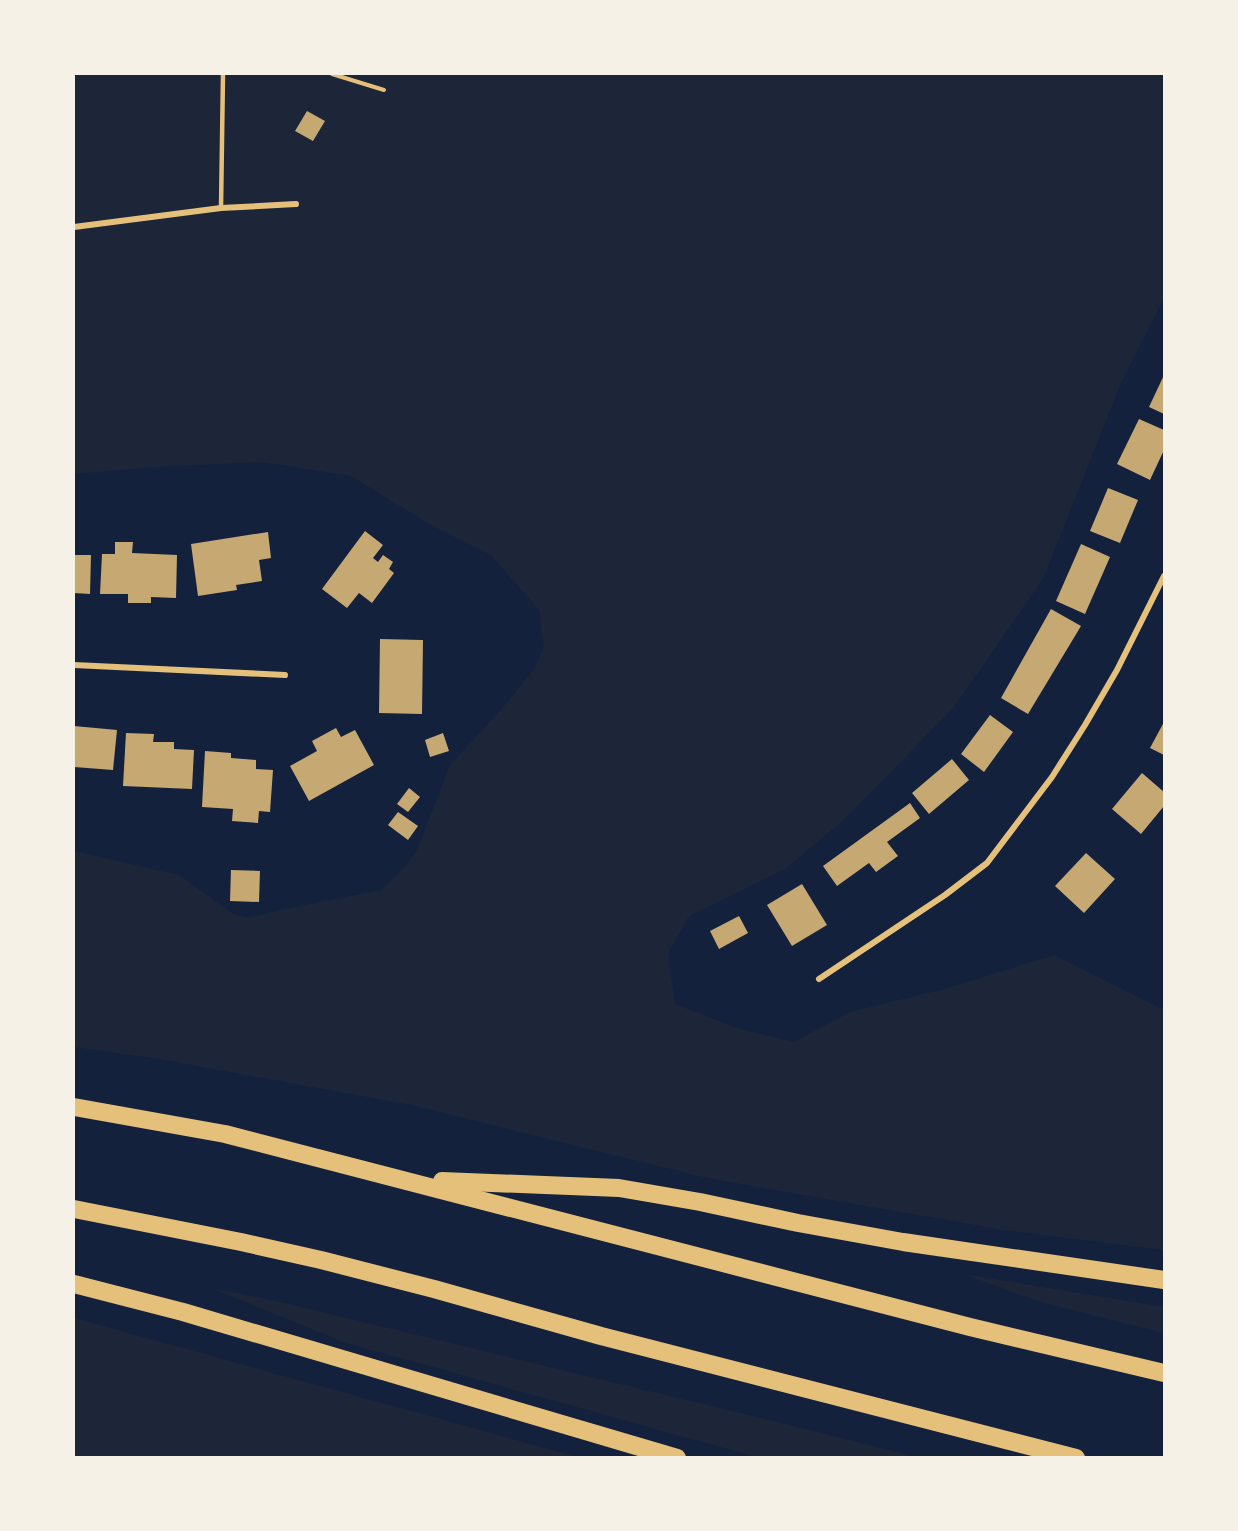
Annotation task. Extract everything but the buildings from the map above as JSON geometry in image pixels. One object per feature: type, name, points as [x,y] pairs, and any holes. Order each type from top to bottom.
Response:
[{"type":"highway","points":[[74,1107],[225,1134],[406,1179],[970,1327],[1164,1372]]},
{"type":"highway","points":[[406,1179],[619,1188],[700,1202],[798,1224],[903,1242],[1164,1280]]},
{"type":"highway","points":[[74,1209],[241,1242],[355,1269],[601,1336],[1076,1458]]},
{"type":"highway","points":[[74,1284],[183,1311],[676,1458]]},
{"type":"street","points":[[74,227],[221,208],[296,204]]},
{"type":"street","points":[[819,979],[945,895],[987,863],[1052,777],[1085,725],[1117,670],[1164,576]]},
{"type":"street","points":[[74,665],[285,675]]},
{"type":"lane","points":[[221,208],[223,74]]},
{"type":"path","points":[[332,74],[384,90]]},
{"type":"shaded area","points":[[74,74],[1164,74],[1164,298],[1121,383],[1043,579],[954,707],[845,819],[785,869],[689,916],[668,954],[675,1004],[740,1029],[794,1042],[850,1012],[948,988],[1054,955],[1162,1009],[1164,1006],[1164,1250],[1004,1230],[707,1178],[412,1105],[159,1059],[74,1047],[74,851],[179,875],[233,914],[250,918],[381,890],[404,868],[417,850],[450,765],[506,704],[535,668],[544,646],[539,610],[491,555],[429,524],[351,476],[262,462],[74,474]]},
{"type":"shaded area","points":[[963,1274],[1164,1307],[1164,1333],[1037,1301]]},
{"type":"shaded area","points":[[211,1288],[285,1303],[916,1457],[756,1457],[343,1342]]},
{"type":"shaded area","points":[[74,1318],[563,1453],[579,1457],[74,1457]]}]
